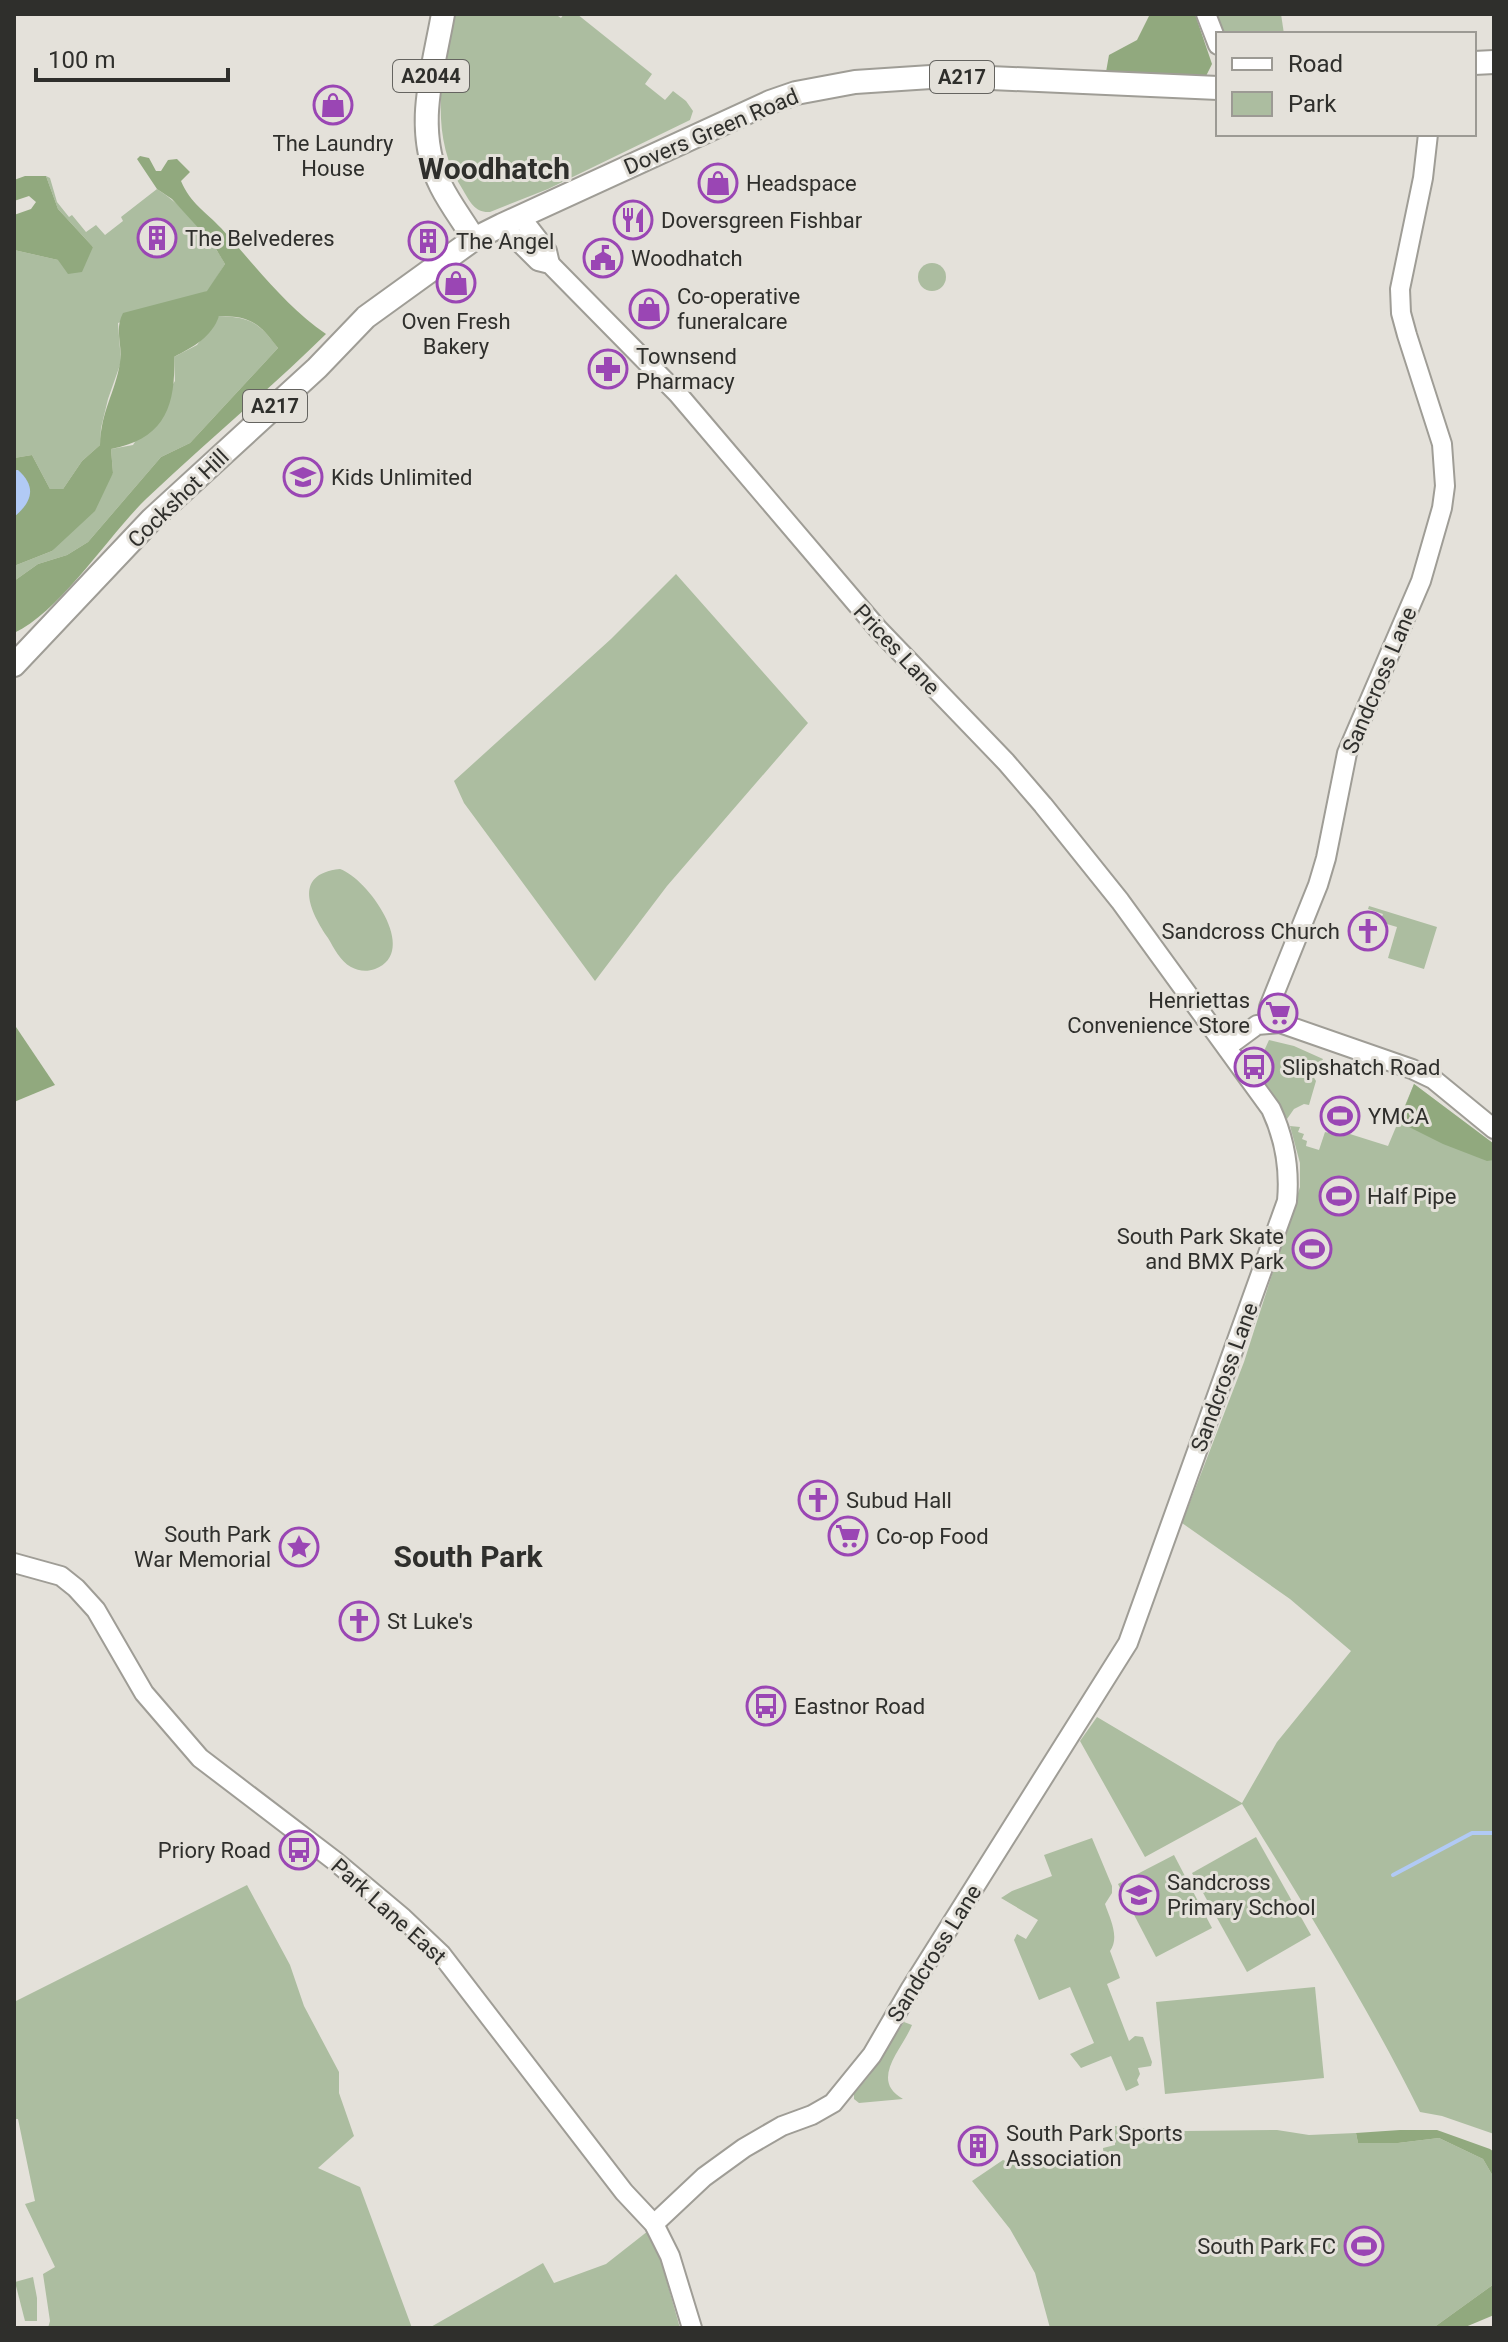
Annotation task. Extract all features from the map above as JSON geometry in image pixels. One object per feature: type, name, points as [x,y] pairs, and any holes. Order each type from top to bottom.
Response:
[{"type":"main road","name":"A2044","points":[[443,14],[428,88],[427,138],[441,186],[474,239]]},
{"type":"main road","name":"Dovers Green Road","points":[[511,220],[770,102],[825,87],[946,76],[1216,88]]},
{"type":"main road","name":"Cockshot Hill","points":[[14,665],[152,519],[317,368],[366,317],[474,239],[511,220]]},
{"type":"street","points":[[1206,14],[1216,40]]},
{"type":"street","name":"Sandcross Lane","points":[[1267,1024],[1269,1007],[1326,858],[1347,753],[1421,581],[1442,508],[1445,476],[1442,444],[1401,313],[1400,289],[1423,178],[1428,136]]},
{"type":"street","name":"Prices Lane","points":[[511,220],[538,261],[550,264],[670,385],[878,629],[1043,805],[1092,864],[1227,1047]]},
{"type":"street","points":[[1227,1047],[1257,1025],[1280,1023],[1433,1079],[1494,1129]]},
{"type":"street","name":"Sandcross Lane","points":[[654,2224],[704,2177],[744,2148],[782,2126],[833,2103],[872,2055],[1128,1643],[1287,1201],[1287,1160],[1278,1124],[1271,1109],[1227,1047]]},
{"type":"street","name":"Park Lane East","points":[[14,1563],[61,1576],[76,1588],[96,1610],[144,1693],[200,1758],[335,1861],[441,1954],[624,2192],[654,2224],[670,2256],[692,2328]]},
{"type":"green space","points":[[453,14],[555,14],[561,18],[564,14],[577,14],[652,74],[645,84],[665,100],[673,91],[686,101],[693,111],[690,120],[548,189],[490,212],[480,211],[471,202],[452,169],[445,148],[442,82]]},
{"type":"green space","points":[[1150,14],[1195,14],[1212,64],[1205,78],[1106,72],[1109,55],[1137,40]]},
{"type":"green space","points":[[1216,14],[1281,14],[1284,32],[1223,32]]},
{"type":"green space","points":[[140,156],[149,158],[156,171],[161,171],[168,160],[177,159],[190,172],[181,181],[194,201],[284,298],[326,334],[146,499],[49,608],[14,633],[14,581],[38,564],[67,555],[88,542],[161,457],[190,443],[278,348],[253,323],[239,317],[219,316],[207,336],[174,357],[169,405],[155,429],[129,444],[111,449],[113,473],[95,511],[52,551],[14,566],[18,470],[14,471],[14,458],[32,455],[50,489],[63,489],[82,461],[100,445],[103,422],[120,363],[119,325],[123,313],[207,291],[225,264],[213,244],[172,199],[157,189],[137,159]]},
{"type":"green space","points":[[25,176],[46,176],[58,209],[93,247],[82,272],[68,274],[58,260],[14,250],[14,215],[31,209],[36,202],[29,196],[14,201],[14,180]]},
{"type":"green space","points":[[46,176],[50,178],[57,202],[69,217],[72,215],[86,232],[96,225],[105,235],[123,221],[121,217],[157,189],[196,222],[225,264],[208,291],[118,323],[121,362],[108,399],[100,445],[82,461],[63,489],[50,489],[32,455],[14,458],[14,250],[58,260],[93,247],[58,209]]},
{"type":"green space","points":[[932,263],[942,267],[946,277],[942,287],[932,291],[922,287],[918,277],[922,267]]},
{"type":"green space","points":[[219,316],[253,323],[278,348],[190,443],[161,457],[88,542],[67,555],[38,564],[14,581],[14,566],[52,551],[113,473],[111,449],[133,445],[175,381],[174,357],[197,345]]},
{"type":"green space","points":[[676,574],[808,723],[667,886],[595,981],[464,803],[454,781],[611,639]]},
{"type":"green space","points":[[340,869],[351,875],[375,900],[391,932],[393,947],[388,960],[369,971],[351,967],[344,961],[311,906],[310,886],[315,878]]},
{"type":"green space","points":[[1369,906],[1437,927],[1424,969],[1388,958],[1397,927],[1380,922],[1383,914],[1368,909]]},
{"type":"green space","points":[[14,1024],[55,1085],[14,1102]]},
{"type":"green space","points":[[1269,1040],[1294,1046],[1323,1059],[1313,1076],[1316,1081],[1309,1105],[1294,1109],[1287,1119],[1255,1071]]},
{"type":"green space","points":[[1414,1084],[1494,1144],[1494,2134],[1442,2116],[1420,2112],[1357,1994],[1242,1804],[1145,1857],[1080,1741],[1097,1717],[1242,1803],[1277,1742],[1351,1651],[1290,1599],[1182,1523],[1244,1362],[1300,1187],[1300,1163],[1290,1126],[1300,1127],[1298,1132],[1304,1134],[1302,1139],[1307,1141],[1306,1146],[1319,1150],[1325,1132],[1333,1134],[1334,1129],[1388,1146]]},
{"type":"green space","points":[[1414,1084],[1494,1144],[1494,1160],[1487,1161],[1443,1144],[1399,1122]]},
{"type":"green space","points":[[1256,1837],[1311,1935],[1247,1972],[1192,1873]]},
{"type":"green space","points":[[1092,1838],[1112,1886],[1112,1893],[1105,1904],[1114,1934],[1110,1951],[1120,1978],[1107,1984],[1129,2041],[1135,2036],[1143,2037],[1152,2062],[1151,2066],[1138,2068],[1139,2085],[1126,2091],[1111,2056],[1081,2068],[1070,2054],[1094,2043],[1070,1987],[1039,2000],[1014,1940],[1017,1934],[1026,1939],[1038,1920],[1001,1898],[1052,1876],[1044,1855]]},
{"type":"green space","points":[[1174,1855],[1212,1928],[1156,1957],[1118,1884]]},
{"type":"green space","points":[[247,1885],[290,1965],[304,2006],[339,2072],[339,2093],[354,2136],[318,2168],[360,2187],[412,2328],[48,2328],[50,2321],[43,2274],[55,2267],[25,2204],[35,2201],[18,2119],[14,2119],[14,2002]]},
{"type":"green space","points":[[1315,1987],[1324,2078],[1165,2094],[1156,2002]]},
{"type":"green space","points":[[904,2022],[912,2025],[888,2074],[893,2091],[903,2099],[859,2103],[854,2099],[854,2094]]},
{"type":"green space","points":[[1115,2126],[1185,2131],[1277,2130],[1309,2135],[1356,2133],[1358,2143],[1398,2143],[1439,2138],[1483,2159],[1494,2178],[1494,2284],[1433,2328],[1050,2328],[1035,2273],[1010,2229],[972,2181],[1003,2160],[1023,2168],[1104,2157],[1103,2148],[1115,2145]]},
{"type":"green space","points":[[1437,2130],[1490,2149],[1494,2152],[1494,2178],[1483,2159],[1439,2138],[1398,2143],[1358,2143],[1356,2133]]},
{"type":"green space","points":[[648,2231],[657,2247],[680,2328],[429,2328],[543,2263],[554,2283],[606,2264]]},
{"type":"green space","points":[[33,2277],[37,2321],[25,2321],[15,2282]]},
{"type":"green space","points":[[1494,2284],[1494,2315],[1463,2328],[1433,2328]]},
{"type":"water","points":[[18,470],[28,482],[30,494],[25,506],[14,517],[14,471]]},
{"type":"waterway","points":[[1393,1875],[1472,1833],[1494,1833]]},
{"type":"place","name":"The Laundry House","points":[[333,105]]},
{"type":"place","name":"Headspace","points":[[718,183]]},
{"type":"place","name":"Doversgreen Fishbar","points":[[633,220]]},
{"type":"place","name":"The Belvederes","points":[[157,238]]},
{"type":"place","name":"The Angel","points":[[428,241]]},
{"type":"place","name":"Woodhatch","points":[[603,258]]},
{"type":"place","name":"Oven Fresh Bakery","points":[[456,283]]},
{"type":"place","name":"Co-operative funeralcare","points":[[649,309]]},
{"type":"place","name":"Townsend Pharmacy","points":[[608,369]]},
{"type":"place","name":"Kids Unlimited","points":[[303,477]]},
{"type":"place","name":"Sandcross Church","points":[[1368,931]]},
{"type":"place","name":"Henriettas Convenience Store","points":[[1278,1013]]},
{"type":"place","name":"Slipshatch Road","points":[[1254,1067]]},
{"type":"place","name":"YMCA","points":[[1340,1116]]},
{"type":"place","name":"Half Pipe","points":[[1339,1196]]},
{"type":"place","name":"South Park Skate and BMX Park","points":[[1312,1249]]},
{"type":"place","name":"Subud Hall","points":[[818,1500]]},
{"type":"place","name":"Co-op Food","points":[[848,1536]]},
{"type":"place","name":"South Park War Memorial","points":[[299,1547]]},
{"type":"place","name":"St Luke's","points":[[359,1621]]},
{"type":"place","name":"Eastnor Road","points":[[766,1706]]},
{"type":"place","name":"Priory Road","points":[[299,1850]]},
{"type":"place","name":"Sandcross Primary School","points":[[1139,1895]]},
{"type":"place","name":"South Park Sports Association","points":[[978,2146]]},
{"type":"place","name":"South Park FC","points":[[1364,2246]]},
{"type":"district","name":"Woodhatch","points":[[494,169]]},
{"type":"district","name":"South Park","points":[[468,1557]]}]
